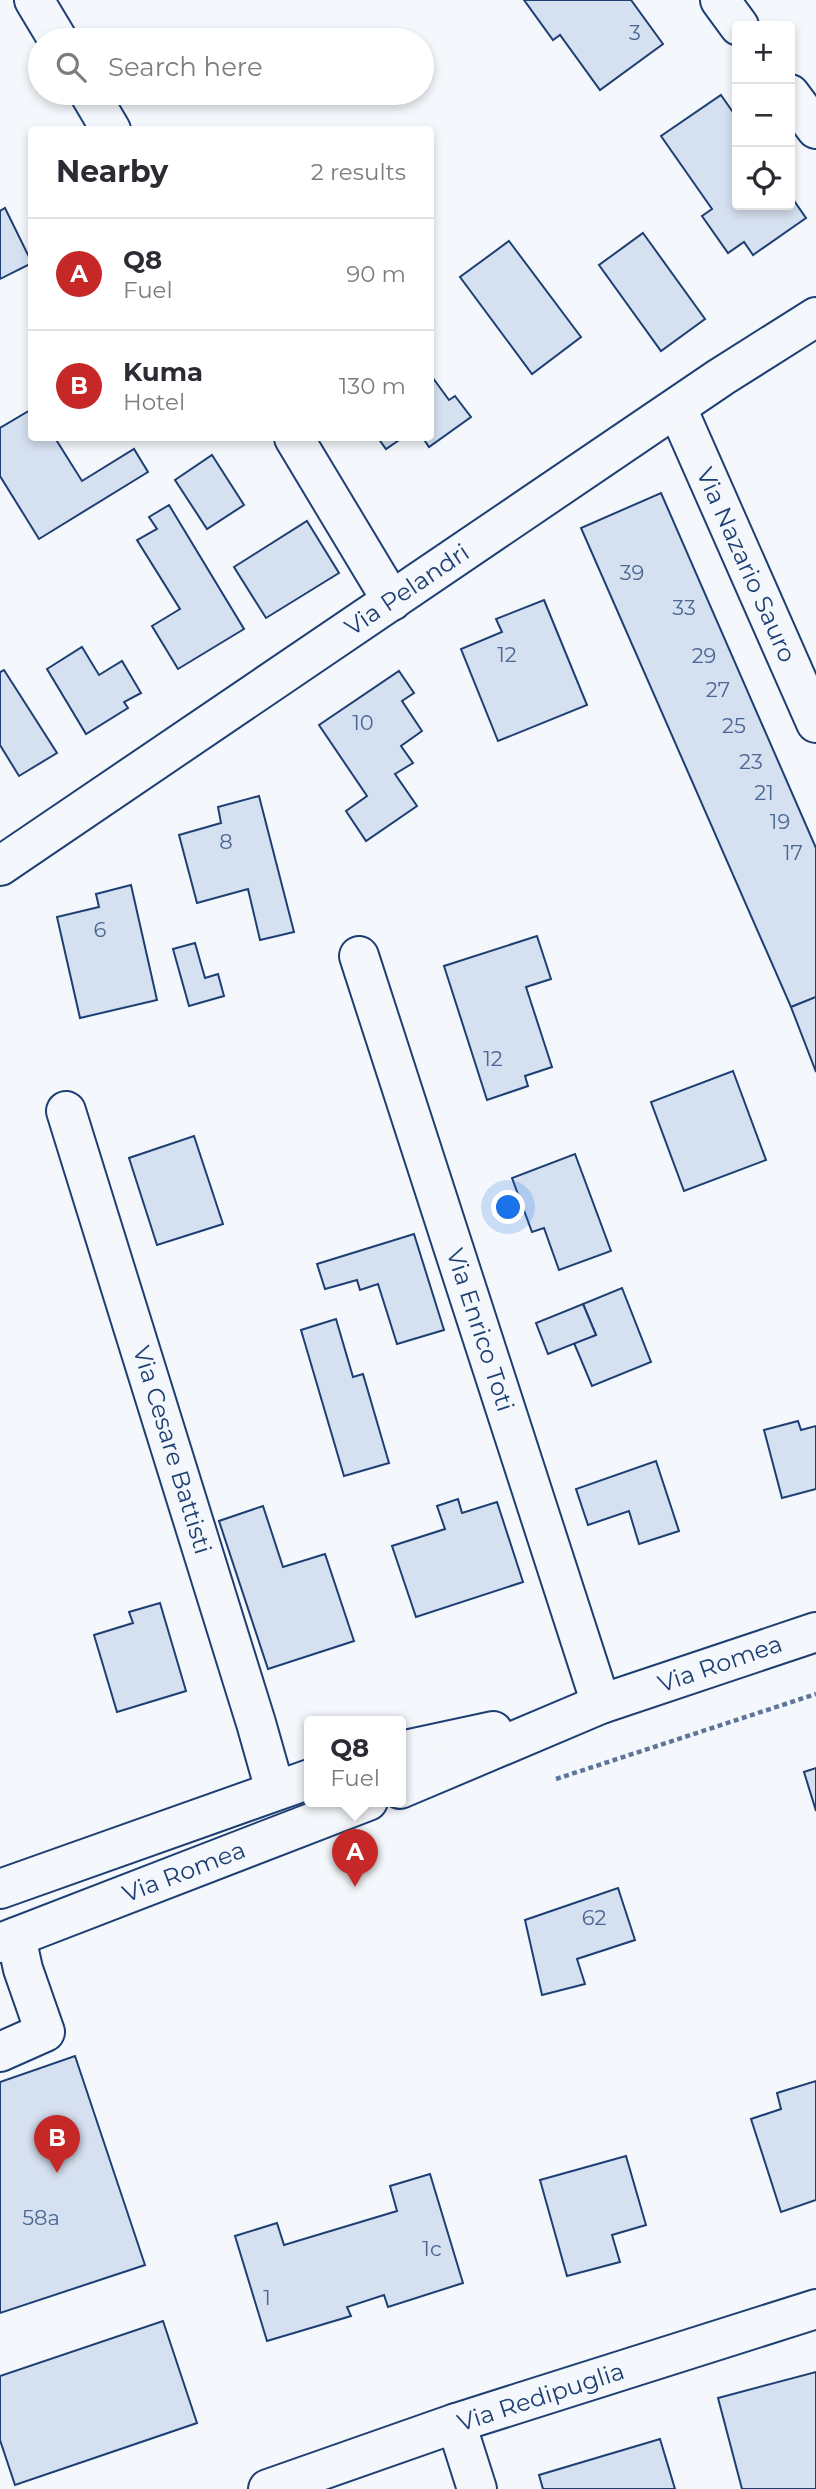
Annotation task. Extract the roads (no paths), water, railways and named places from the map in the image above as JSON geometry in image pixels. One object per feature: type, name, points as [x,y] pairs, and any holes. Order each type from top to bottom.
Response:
[{"type":"street","points":[[34,0],[51,28]]},
{"type":"street","points":[[720,0],[735,21]]},
{"type":"street","points":[[795,101],[816,129]]},
{"type":"street","points":[[96,105],[109,126]]},
{"type":"street","name":"Via Pelandri","points":[[0,866],[816,317]]},
{"type":"street","name":"Via Nazario Sauro","points":[[677,408],[816,723]]},
{"type":"street","points":[[296,441],[392,601]]},
{"type":"street","name":"Via Enrico Toti","points":[[359,956],[592,1707]]},
{"type":"street","name":"Via Cesare Battisti","points":[[66,1111],[252,1709],[292,1784]]},
{"type":"street","name":"Via Romea","points":[[406,1787],[592,1707],[816,1632]]},
{"type":"street","name":"Via Romea","points":[[406,1750],[592,1707]]},
{"type":"street","name":"Via Romea","points":[[0,1889],[292,1784]]},
{"type":"street","name":"Via Romea","points":[[8,1940],[352,1807]]},
{"type":"street","points":[[0,2052],[45,2032],[23,1969],[8,1940]]},
{"type":"street","name":"Via Redipuglia","points":[[268,2489],[456,2423],[816,2309]]},
{"type":"street","points":[[456,2423],[477,2489]]},
{"type":"place","name":"Q8","points":[[355,1887]]},
{"type":"place","name":"Kuma","points":[[57,2173]]}]
